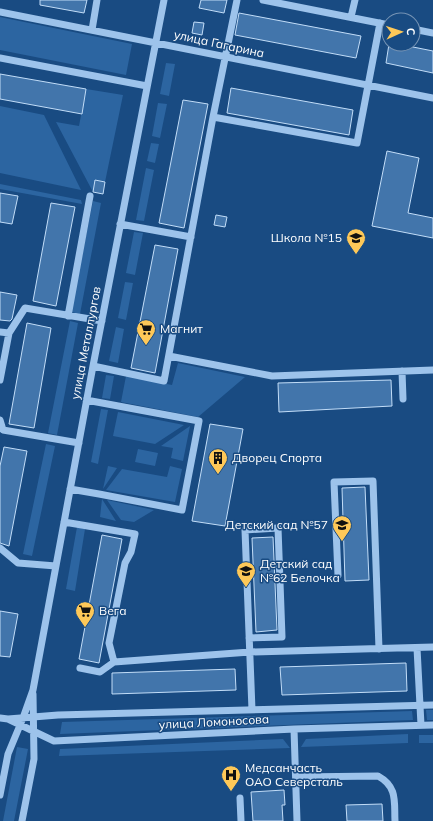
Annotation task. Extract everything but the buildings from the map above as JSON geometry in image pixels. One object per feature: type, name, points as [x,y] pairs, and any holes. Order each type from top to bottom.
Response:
[{"type":"street","points":[[92,30],[97,0]]},
{"type":"street","name":"улица Металлургов","points":[[0,795],[8,754],[33,690],[92,366],[157,42],[164,0]]},
{"type":"street","points":[[92,366],[164,381],[190,237],[237,0]]},
{"type":"street","points":[[213,117],[357,143],[380,23],[263,0]]},
{"type":"street","points":[[351,17],[355,0]]},
{"type":"street","name":"улица Гагарина","points":[[0,12],[185,47],[226,57],[433,98]]},
{"type":"street","points":[[421,31],[433,33]]},
{"type":"street","points":[[0,58],[147,86]]},
{"type":"street","points":[[68,316],[90,196]]},
{"type":"street","points":[[120,224],[190,237]]},
{"type":"street","points":[[0,380],[9,334],[25,308],[102,321]]},
{"type":"street","points":[[0,332],[9,334]]},
{"type":"street","points":[[169,356],[272,376],[433,370]]},
{"type":"street","points":[[402,371],[403,399]]},
{"type":"street","points":[[70,489],[182,510],[198,429],[199,421],[86,400]]},
{"type":"street","points":[[0,420],[3,430],[79,443]]},
{"type":"street","points":[[338,575],[334,482],[373,481],[379,649]]},
{"type":"street","points":[[64,522],[135,534],[131,552],[125,563],[109,644],[114,662]]},
{"type":"street","points":[[249,638],[282,637],[278,528],[245,530],[249,638],[250,652],[252,710]]},
{"type":"street","points":[[0,548],[18,563],[56,566]]},
{"type":"street","points":[[417,648],[421,725]]},
{"type":"street","points":[[80,668],[100,672],[114,662],[250,652],[433,648]]},
{"type":"street","name":"улица Металлургов","points":[[22,821],[34,758],[33,690]]},
{"type":"street","name":"улица Ломоносова","points":[[23,718],[58,715],[433,705]]},
{"type":"street","points":[[4,719],[23,718]]},
{"type":"street","name":"улица Ломоносова","points":[[4,719],[54,741],[294,728],[433,725]]},
{"type":"street","points":[[294,728],[297,821]]},
{"type":"street","points":[[296,778],[378,776],[385,780],[393,792],[395,821]]},
{"type":"street","points":[[240,798],[241,821]]},
{"type":"shaded area","points":[[0,17],[132,44],[126,75],[0,50]]},
{"type":"shaded area","points":[[166,63],[175,64],[169,96],[160,94]]},
{"type":"shaded area","points":[[86,89],[123,95],[105,182],[95,180],[93,192],[56,122],[79,126]]},
{"type":"shaded area","points":[[158,103],[167,104],[160,138],[152,136]]},
{"type":"shaded area","points":[[0,106],[44,115],[81,190],[0,173]]},
{"type":"shaded area","points":[[151,143],[159,144],[155,163],[147,161]]},
{"type":"shaded area","points":[[146,168],[154,170],[144,221],[136,220]]},
{"type":"shaded area","points":[[0,184],[81,200],[82,204],[0,189]]},
{"type":"shaded area","points":[[93,201],[101,203],[80,314],[71,312]]},
{"type":"shaded area","points":[[134,232],[143,233],[135,275],[126,273]]},
{"type":"shaded area","points":[[125,282],[133,283],[126,320],[118,318]]},
{"type":"shaded area","points":[[70,321],[78,323],[57,435],[48,433]]},
{"type":"shaded area","points":[[116,327],[124,329],[118,363],[109,361]]},
{"type":"shaded area","points":[[178,363],[245,377],[198,417],[121,402],[126,376],[172,385]]},
{"type":"shaded area","points":[[106,375],[114,376],[110,399],[102,398]]},
{"type":"shaded area","points":[[101,409],[108,410],[98,464],[91,462]]},
{"type":"shaded area","points":[[118,412],[184,425],[155,444],[113,436]]},
{"type":"shaded area","points":[[190,426],[183,461],[171,458],[173,448],[161,446]]},
{"type":"shaded area","points":[[46,444],[55,446],[32,556],[23,554]]},
{"type":"shaded area","points":[[138,449],[158,453],[155,466],[135,462]]},
{"type":"shaded area","points":[[108,466],[117,468],[103,489]]},
{"type":"shaded area","points":[[170,466],[182,469],[175,502],[106,490],[122,469],[167,477]]},
{"type":"shaded area","points":[[102,499],[116,521],[100,517]]},
{"type":"shaded area","points":[[107,500],[154,510],[134,522],[121,520]]},
{"type":"shaded area","points":[[77,527],[85,529],[75,591],[66,589]]},
{"type":"shaded area","points":[[426,710],[433,710],[433,720],[427,720]]},
{"type":"shaded area","points":[[412,711],[413,720],[60,734],[62,722]]},
{"type":"shaded area","points":[[408,734],[408,743],[301,747],[306,739]]},
{"type":"shaded area","points":[[419,735],[433,735],[433,743],[419,743]]},
{"type":"shaded area","points":[[283,739],[290,748],[59,756],[60,749]]},
{"type":"shaded area","points":[[17,747],[28,749],[14,821],[3,821]]},
{"type":"place","name":"Школа №15","points":[[356,255]]},
{"type":"place","name":"Магнит","points":[[146,346]]},
{"type":"place","name":"Дворец Спорта","points":[[218,475]]},
{"type":"place","name":"Детский сад №57","points":[[342,542]]},
{"type":"place","name":"Детский сад №62 Белочка","points":[[246,588]]},
{"type":"place","name":"Вега","points":[[85,628]]},
{"type":"place","name":"Медсанчасть ОАО Северсталь","points":[[231,792]]}]
